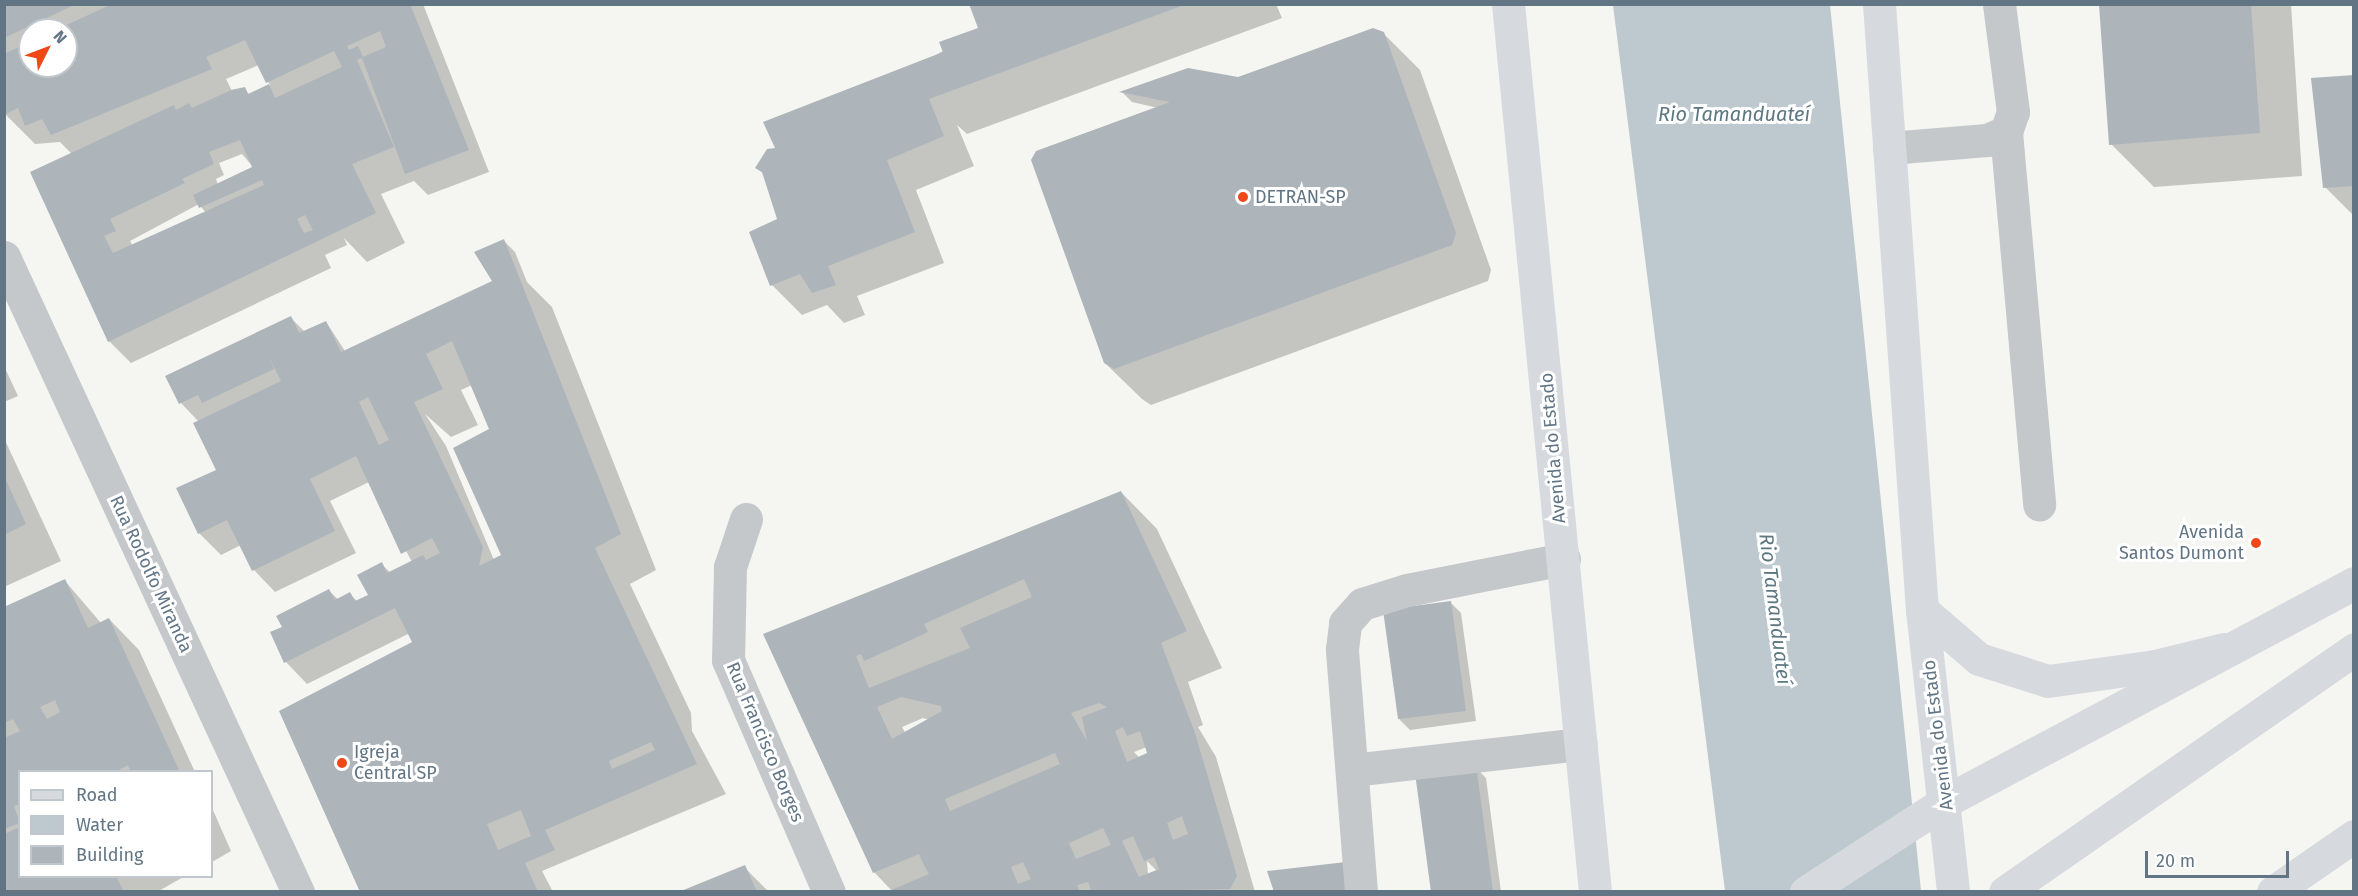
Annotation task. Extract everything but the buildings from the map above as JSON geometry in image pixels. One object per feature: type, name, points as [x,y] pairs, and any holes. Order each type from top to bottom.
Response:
[{"type":"main road","name":"Avenida do Estado","points":[[1508,4],[1564,559],[1594,891]]},
{"type":"main road","name":"Avenida do Estado","points":[[1879,4],[1922,610],[1946,801],[1953,891]]},
{"type":"main road","points":[[1806,891],[1946,801],[2224,649],[2354,583]]},
{"type":"main road","points":[[1922,610],[1979,659],[2048,681],[2156,666],[2224,649]]},
{"type":"main road","points":[[2005,891],[2354,649]]},
{"type":"main road","points":[[2273,891],[2354,836]]},
{"type":"street","points":[[1999,4],[2013,112],[2006,132],[2039,505]]},
{"type":"street","points":[[1889,148],[1987,140],[2006,132]]},
{"type":"street","name":"Rua Rodolfo Miranda","points":[[4,257],[298,891]]},
{"type":"street","name":"Rua Francisco Borges","points":[[746,519],[730,567],[728,660],[829,891]]},
{"type":"street","points":[[1361,891],[1342,649],[1346,623],[1362,604],[1407,590],[1564,559]]},
{"type":"street","points":[[1352,770],[1581,744]]},
{"type":"water","name":"Rio Tamanduateí","points":[[1613,5],[1830,5],[1921,891],[1725,891]]},
{"type":"place","name":"DETRAN-SP","points":[[1243,197]]},
{"type":"place","name":"Avenida Santos Dumont","points":[[2256,543]]},
{"type":"place","name":"Igreja Central SP","points":[[342,763]]}]
